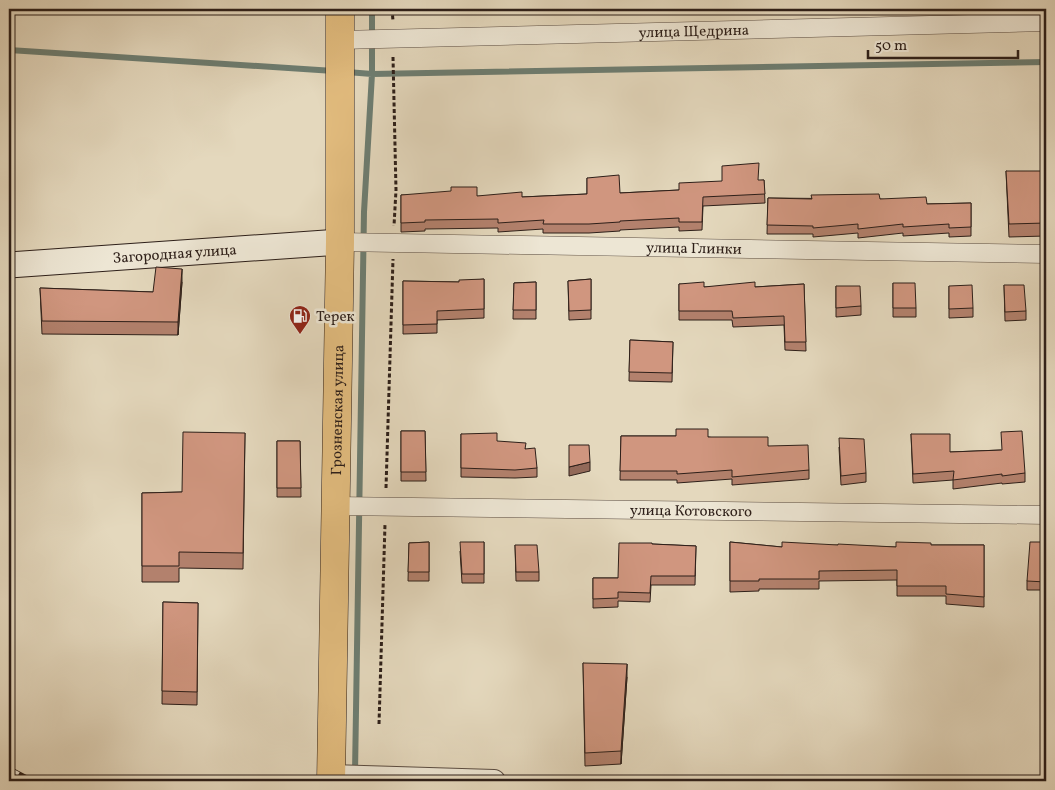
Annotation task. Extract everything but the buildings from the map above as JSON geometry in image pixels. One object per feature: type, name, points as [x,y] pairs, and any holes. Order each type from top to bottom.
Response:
[{"type":"main road","name":"Грозненская улица","points":[[331,778],[340,242],[340,9]]},
{"type":"main road","name":"Загородная улица","points":[[9,265],[340,242]]},
{"type":"street","name":"улица Щедрина","points":[[340,40],[1046,22]]},
{"type":"street","name":"улица Глинки","points":[[340,242],[1046,254]]},
{"type":"street","name":"улица Котовского","points":[[336,506],[1046,515]]},
{"type":"street","points":[[331,778],[494,781]]},
{"type":"path","points":[[379,724],[396,190],[392,9]]},
{"type":"waterway","points":[[355,773],[364,212],[372,74],[372,9]]},
{"type":"waterway","points":[[9,50],[334,71]]},
{"type":"waterway","points":[[347,72],[372,74],[1046,62]]},
{"type":"railway","points":[[9,769],[32,781]]},
{"type":"place","name":"Терек","points":[[300,335]]}]
